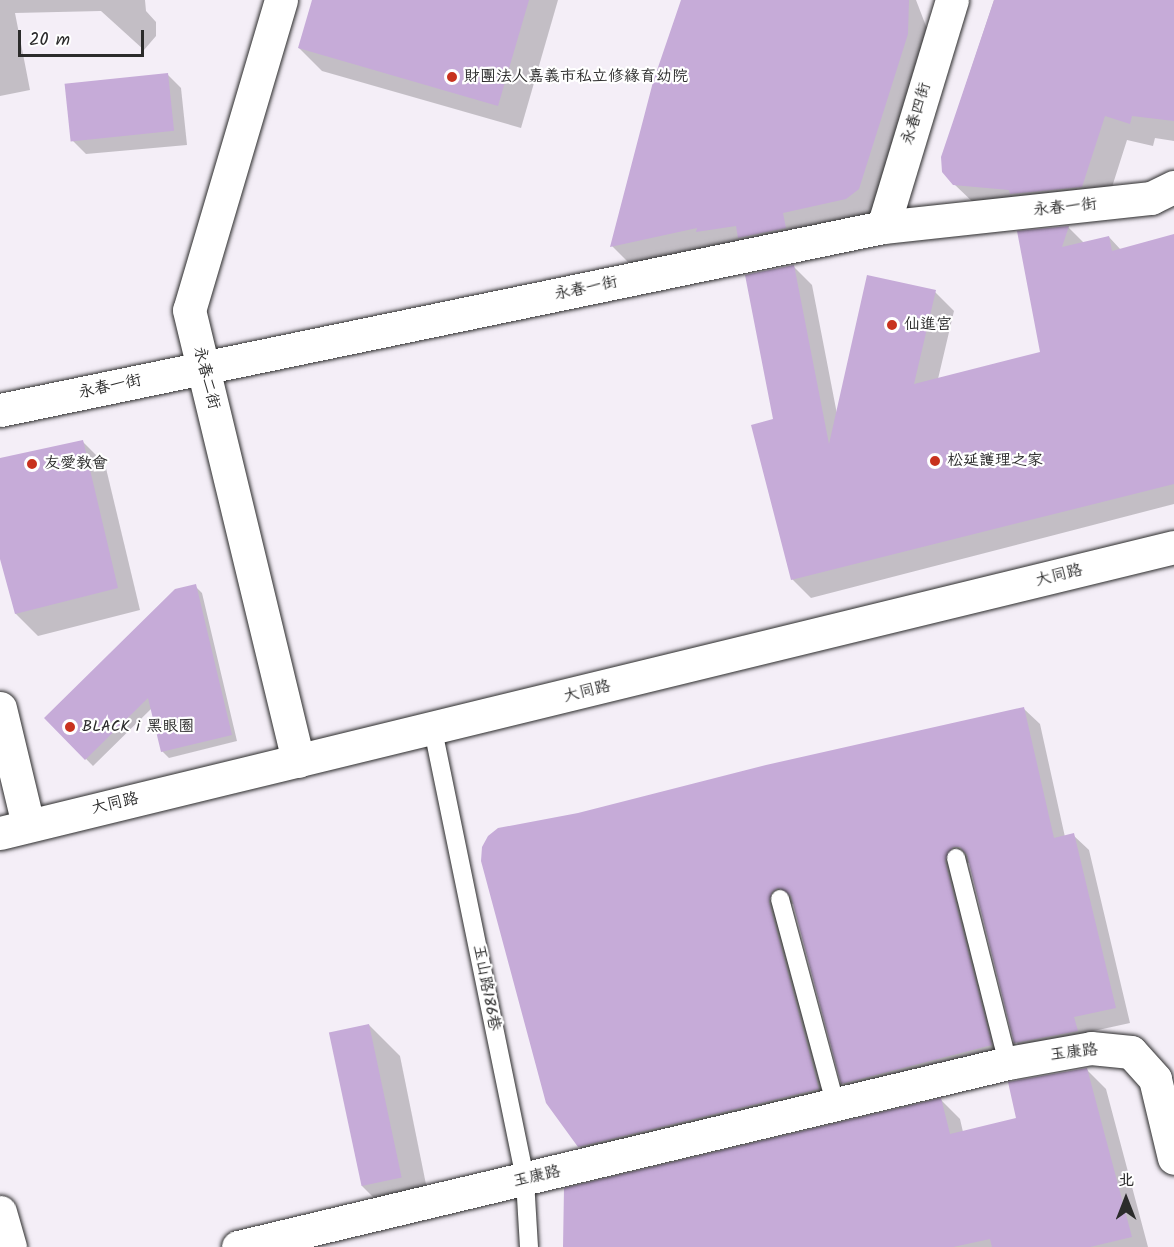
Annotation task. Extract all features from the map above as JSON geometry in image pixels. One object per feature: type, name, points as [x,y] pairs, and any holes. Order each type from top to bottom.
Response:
[{"type":"street","name":"永春二街","points":[[281,0],[189,310],[298,761]]},
{"type":"street","name":"永春四街","points":[[883,227],[952,0]]},
{"type":"street","name":"永春一街","points":[[0,410],[883,227],[1151,198],[1174,187]]},
{"type":"street","name":"大同路","points":[[14,829],[434,730],[1174,547]]},
{"type":"street","points":[[0,708],[14,829]]},
{"type":"street","name":"玉康路","points":[[238,1247],[836,1107],[1008,1063],[1091,1048],[1131,1052],[1155,1078],[1174,1158]]},
{"type":"street","points":[[0,1212],[10,1247]]},
{"type":"lane","name":"玉山路186巷","points":[[434,730],[525,1180],[529,1247]]},
{"type":"lane","points":[[956,858],[1008,1063]]},
{"type":"lane","points":[[780,899],[836,1107]]},
{"type":"building","name":"財團法人嘉義市私立修緣育幼院","points":[[312,0],[529,0],[498,106],[298,48]]},
{"type":"building","points":[[681,0],[909,0],[908,34],[859,189],[846,199],[783,213],[786,228],[738,238],[736,226],[696,232],[697,228],[610,247],[653,82]]},
{"type":"building","points":[[994,0],[1174,0],[1174,121],[1132,116],[1130,124],[1105,116],[1082,187],[1010,194],[1009,190],[953,185],[942,172],[941,157]]},
{"type":"building","points":[[168,73],[174,131],[71,142],[65,84]]},
{"type":"building","points":[[1069,226],[1062,247],[1109,236],[1112,251],[1174,234],[1174,484],[791,580],[751,425],[773,419],[745,275],[794,265],[829,444],[867,275],[936,290],[914,384],[1040,352],[1017,231]]},
{"type":"building","points":[[83,440],[118,588],[15,614],[0,559],[0,458]]},
{"type":"building","points":[[196,584],[232,735],[161,752],[148,698],[85,760],[44,718],[175,589]]},
{"type":"building","points":[[1024,707],[1054,838],[1074,833],[1116,1008],[1074,1017],[1078,1031],[1014,1043],[967,855],[960,847],[953,847],[945,861],[992,1045],[841,1084],[791,896],[778,888],[772,892],[769,902],[819,1089],[578,1147],[546,1103],[481,861],[482,847],[488,836],[498,828],[578,813],[766,765]]},
{"type":"building","points":[[369,1024],[402,1178],[362,1186],[329,1033]]},
{"type":"building","points":[[1087,1068],[1132,1237],[1090,1247],[992,1247],[990,1239],[953,1247],[563,1247],[564,1188],[941,1098],[950,1134],[1016,1118],[1008,1082]]},
{"type":"place","name":"財團法人嘉義市私立修緣育幼院","points":[[452,77]]},
{"type":"place","name":"仙進宮","points":[[892,325]]},
{"type":"place","name":"松延護理之家","points":[[935,461]]},
{"type":"place","name":"友愛教會","points":[[32,464]]},
{"type":"place","name":"BLACK i 黑眼圈","points":[[70,727]]}]
